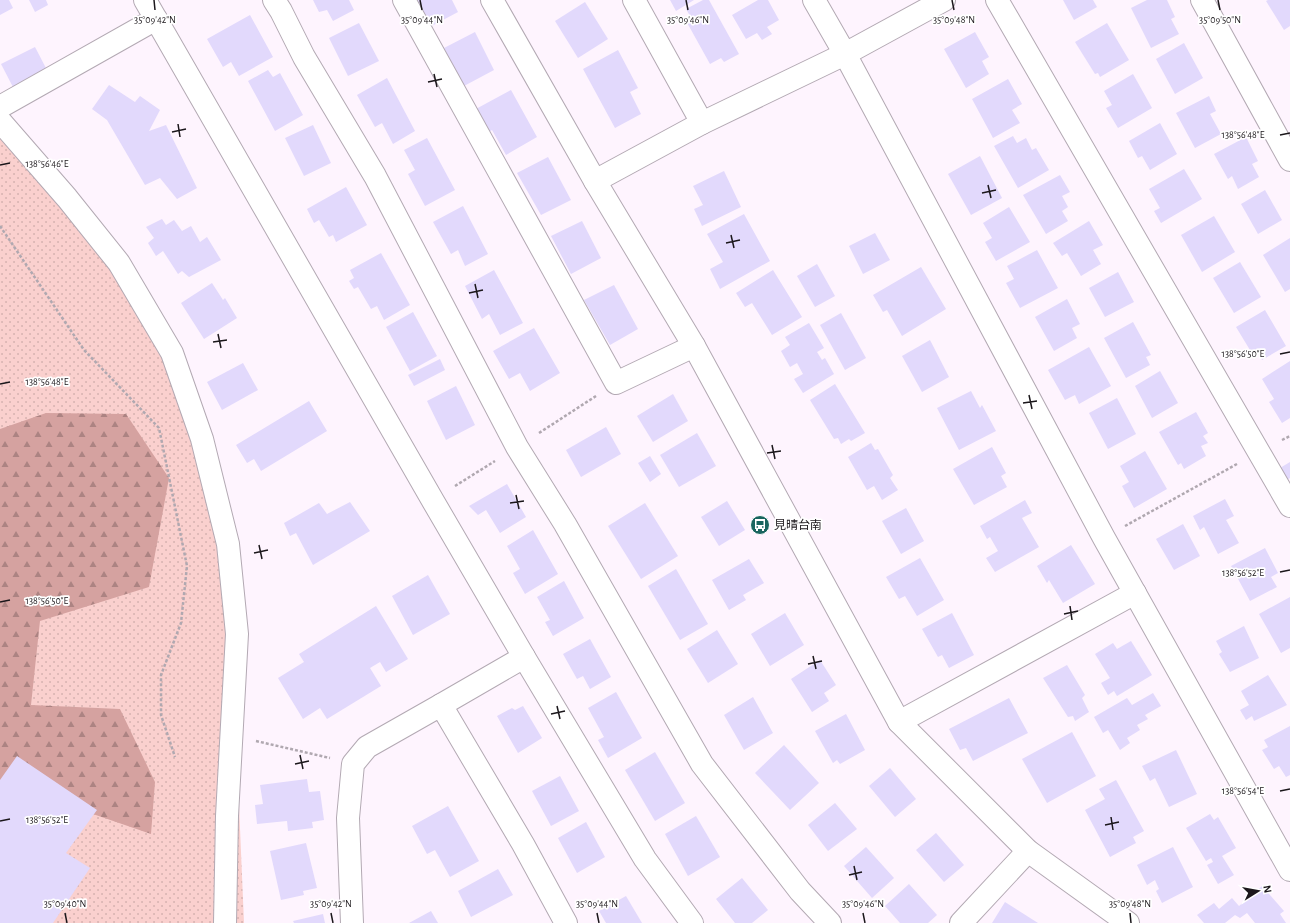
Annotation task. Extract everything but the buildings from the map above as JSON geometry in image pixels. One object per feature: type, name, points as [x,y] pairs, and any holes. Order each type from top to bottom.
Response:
[{"type":"street","points":[[145,0],[524,657],[645,859],[692,923]]},
{"type":"street","points":[[274,0],[304,57],[375,176],[517,447],[565,524],[702,764],[800,891],[830,923]]},
{"type":"street","points":[[404,0],[616,383],[694,346]]},
{"type":"street","points":[[492,0],[595,181],[694,346],[899,722],[1028,851],[1128,923]]},
{"type":"street","points":[[634,0],[702,123]]},
{"type":"street","points":[[814,0],[846,54],[1104,538],[1290,870]]},
{"type":"street","points":[[595,181],[702,123],[846,54],[944,0]]},
{"type":"street","points":[[997,0],[1290,506]]},
{"type":"street","points":[[1202,0],[1290,160]]},
{"type":"street","points":[[0,107],[156,19]]},
{"type":"street","points":[[0,121],[67,198],[119,263],[172,353],[202,439],[228,544],[237,634],[227,816],[225,923]]},
{"type":"street","points":[[899,722],[1135,593]]},
{"type":"street","points":[[352,923],[348,818],[353,764],[367,747],[524,657]]},
{"type":"street","points":[[441,705],[523,844],[566,923]]},
{"type":"street","points":[[961,923],[1028,851]]},
{"type":"path","points":[[0,226],[84,350],[159,428],[187,566],[181,623],[161,674],[161,714],[175,757]]},
{"type":"path","points":[[1104,538],[1290,436]]},
{"type":"path","points":[[231,736],[353,764]]},
{"type":"shaded area","points":[[0,126],[145,307],[228,544],[244,923],[0,923]]},
{"type":"green space","points":[[46,413],[126,414],[169,478],[149,587],[40,621],[31,705],[120,709],[155,782],[151,834],[0,782],[0,429]]},
{"type":"place","name":"見晴台南","points":[[760,525]]}]
